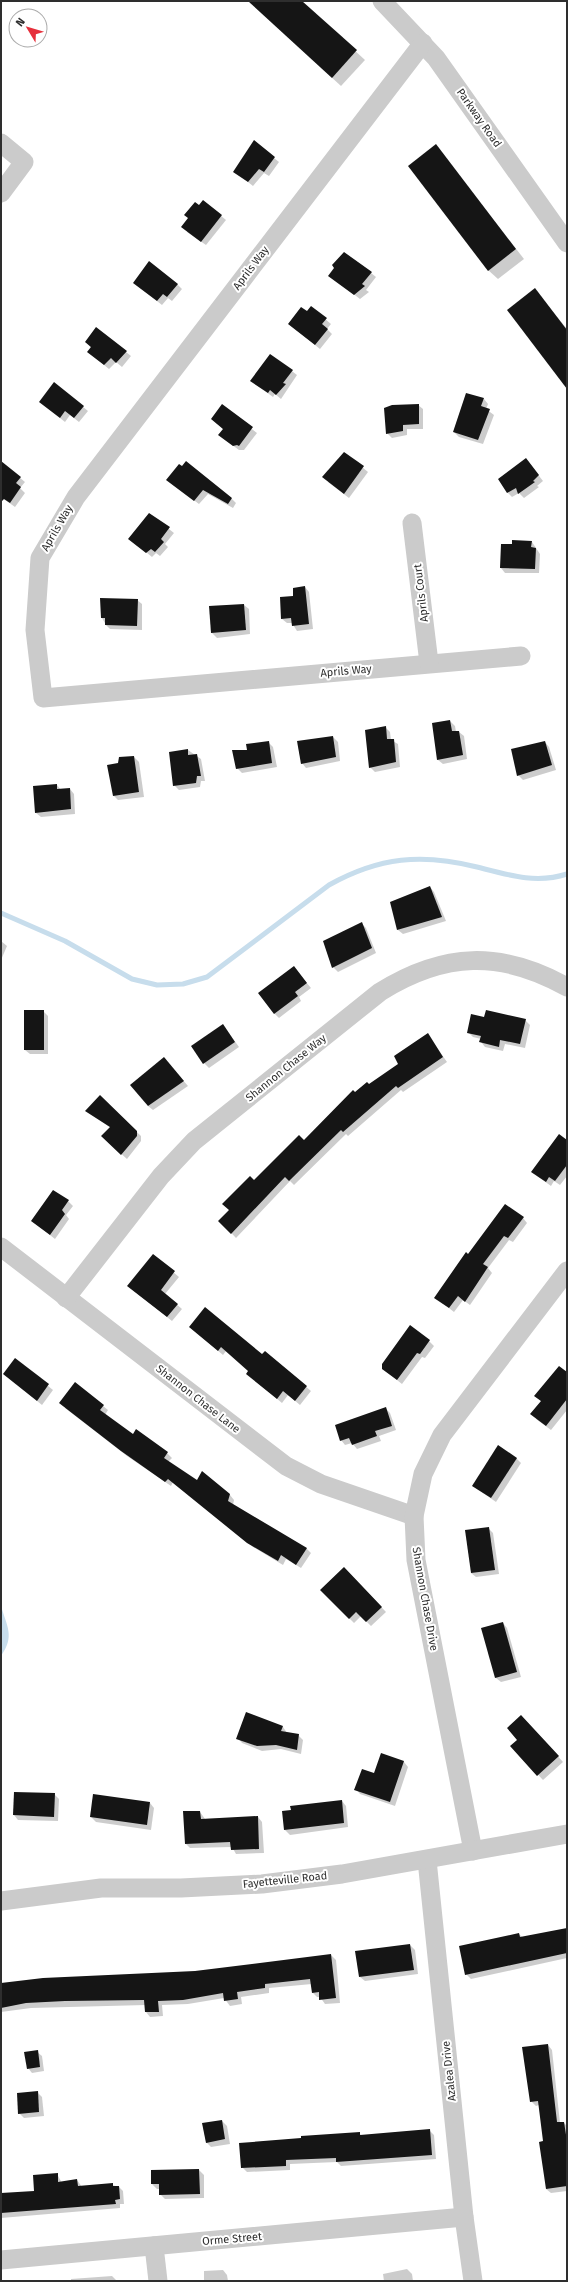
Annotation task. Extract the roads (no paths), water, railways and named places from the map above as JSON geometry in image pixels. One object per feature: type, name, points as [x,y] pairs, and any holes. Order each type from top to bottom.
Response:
[{"type":"street","name":"Parkway Road","points":[[382,1],[436,58],[567,243]]},
{"type":"street","name":"Aprils Way","points":[[423,43],[76,497],[40,558],[35,630],[43,698],[521,656]]},
{"type":"street","points":[[1,143],[24,162],[1,192]]},
{"type":"street","name":"Aprils Court","points":[[412,523],[429,663]]},
{"type":"street","name":"Shannon Chase Way","points":[[66,1298],[161,1176],[194,1141],[380,992],[396,982],[425,969],[456,962],[484,960],[515,964],[536,971],[567,987]]},
{"type":"street","name":"Shannon Chase Lane","points":[[1,1247],[286,1466],[320,1484],[414,1516]]},
{"type":"street","name":"Shannon Chase Drive","points":[[473,1851],[416,1560],[414,1516],[423,1474],[442,1436],[567,1271]]},
{"type":"street","name":"Fayetteville Road","points":[[1,1901],[101,1888],[181,1888],[262,1884],[342,1874],[567,1834]]},
{"type":"street","name":"Azalea Drive","points":[[427,1860],[464,2217],[473,2281]]},
{"type":"street","name":"Orme Street","points":[[1,2260],[464,2217]]},
{"type":"street","points":[[154,2246],[158,2281]]},
{"type":"water","points":[[1,1606],[9,1637],[8,1643],[1,1656]]},
{"type":"waterway","points":[[1,913],[65,941],[132,979],[157,985],[183,984],[207,977],[329,885],[365,868],[383,863],[419,859],[457,863],[522,877],[544,878],[567,874]]}]
